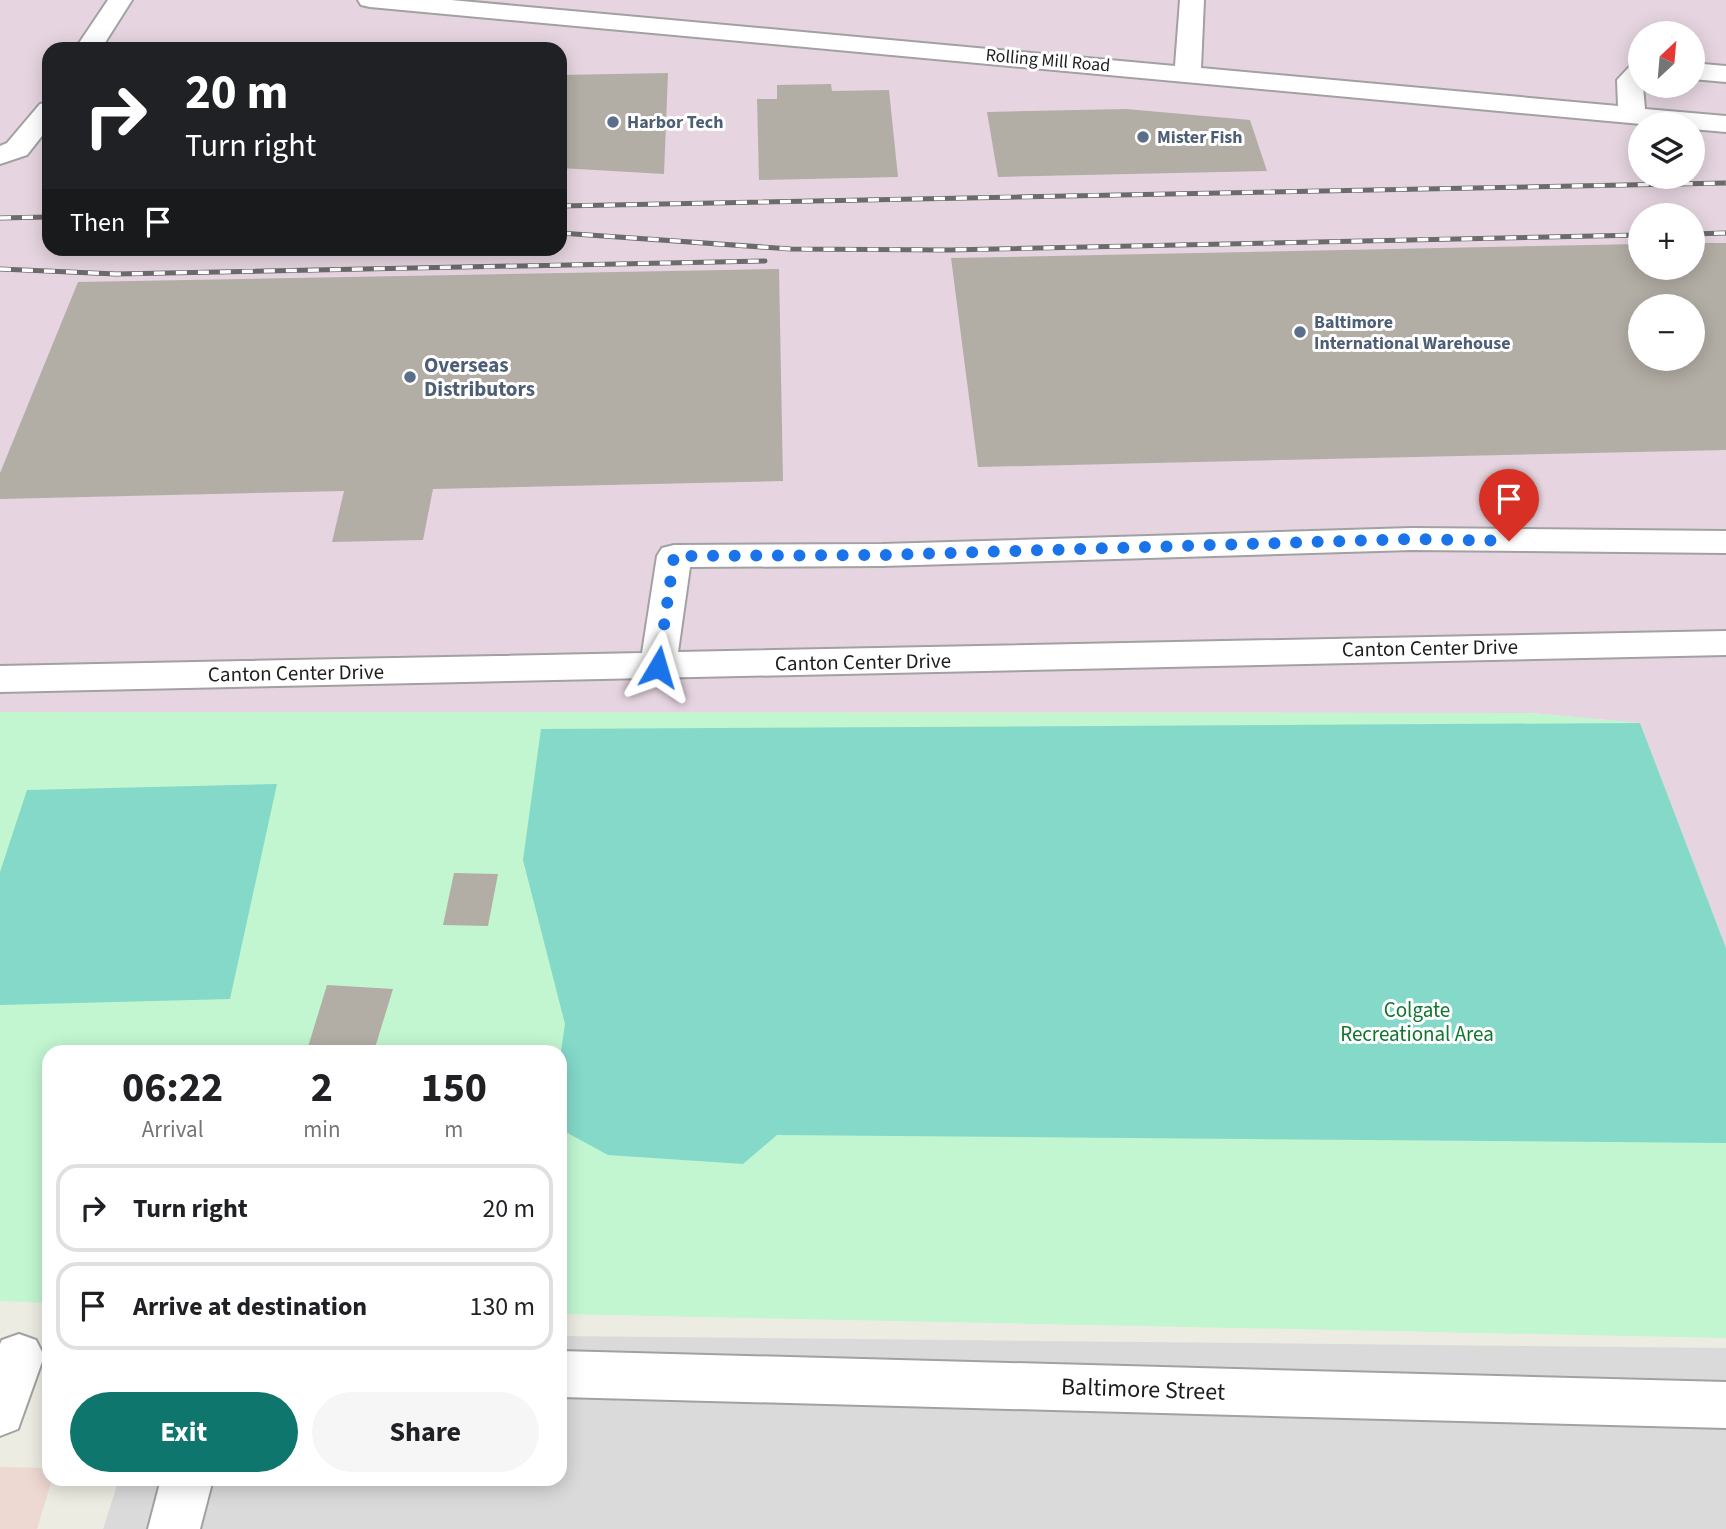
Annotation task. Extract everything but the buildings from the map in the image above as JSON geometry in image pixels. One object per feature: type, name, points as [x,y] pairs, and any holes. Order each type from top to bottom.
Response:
[{"type":"street","points":[[93,42],[120,0]]},
{"type":"street","name":"Rolling Mill Road","points":[[370,0],[1628,115]]},
{"type":"street","points":[[1188,73],[1192,0]]},
{"type":"street","points":[[1705,72],[1726,74]]},
{"type":"street","points":[[0,156],[17,149],[42,119]]},
{"type":"street","name":"Rolling Mill Road","points":[[1705,122],[1726,124]]},
{"type":"street","points":[[658,667],[674,556],[882,555],[1412,539],[1726,542]]},
{"type":"street","name":"Canton Center Drive","points":[[0,679],[1726,643]]},
{"type":"street","points":[[0,1413],[23,1356]]},
{"type":"street","name":"Baltimore Street","points":[[567,1374],[1726,1405]]},
{"type":"street","points":[[174,1529],[185,1486]]},
{"type":"shaded area","points":[[0,0],[1726,0],[1726,948],[1639,723],[1531,713],[0,712]]},
{"type":"shaded area","points":[[567,1336],[1726,1348],[1726,1529],[103,1529],[117,1486],[567,1486]]},
{"type":"shaded area","points":[[0,1467],[42,1468],[42,1486],[50,1486],[37,1529],[0,1529]]},
{"type":"green space","name":"Colgate Recreational Area","points":[[0,712],[1531,713],[1640,723],[1726,948],[1726,1338],[567,1314],[567,1045],[42,1045],[42,1303],[0,1301]]},
{"type":"green space","points":[[1640,723],[1726,948],[1726,1143],[777,1135],[743,1164],[608,1155],[567,1133],[567,1045],[562,1045],[565,1024],[523,860],[541,729]]},
{"type":"green space","points":[[277,784],[230,999],[0,1005],[0,872],[27,790]]},
{"type":"railway","points":[[567,206],[1726,183]]},
{"type":"railway","points":[[0,218],[42,217]]},
{"type":"railway","points":[[567,233],[791,249],[949,250],[1628,235]]},
{"type":"railway","points":[[1705,234],[1726,233]]},
{"type":"railway","points":[[0,269],[116,274],[765,261]]},
{"type":"place","name":"Harbor Tech","points":[[613,122]]},
{"type":"place","name":"Mister Fish","points":[[1143,137]]},
{"type":"place","name":"Baltimore International Warehouse","points":[[1300,332]]},
{"type":"place","name":"Overseas Distributors","points":[[410,377]]},
{"type":"route","points":[[658,667],[674,556],[882,555],[1412,539],[1509,541]]}]
